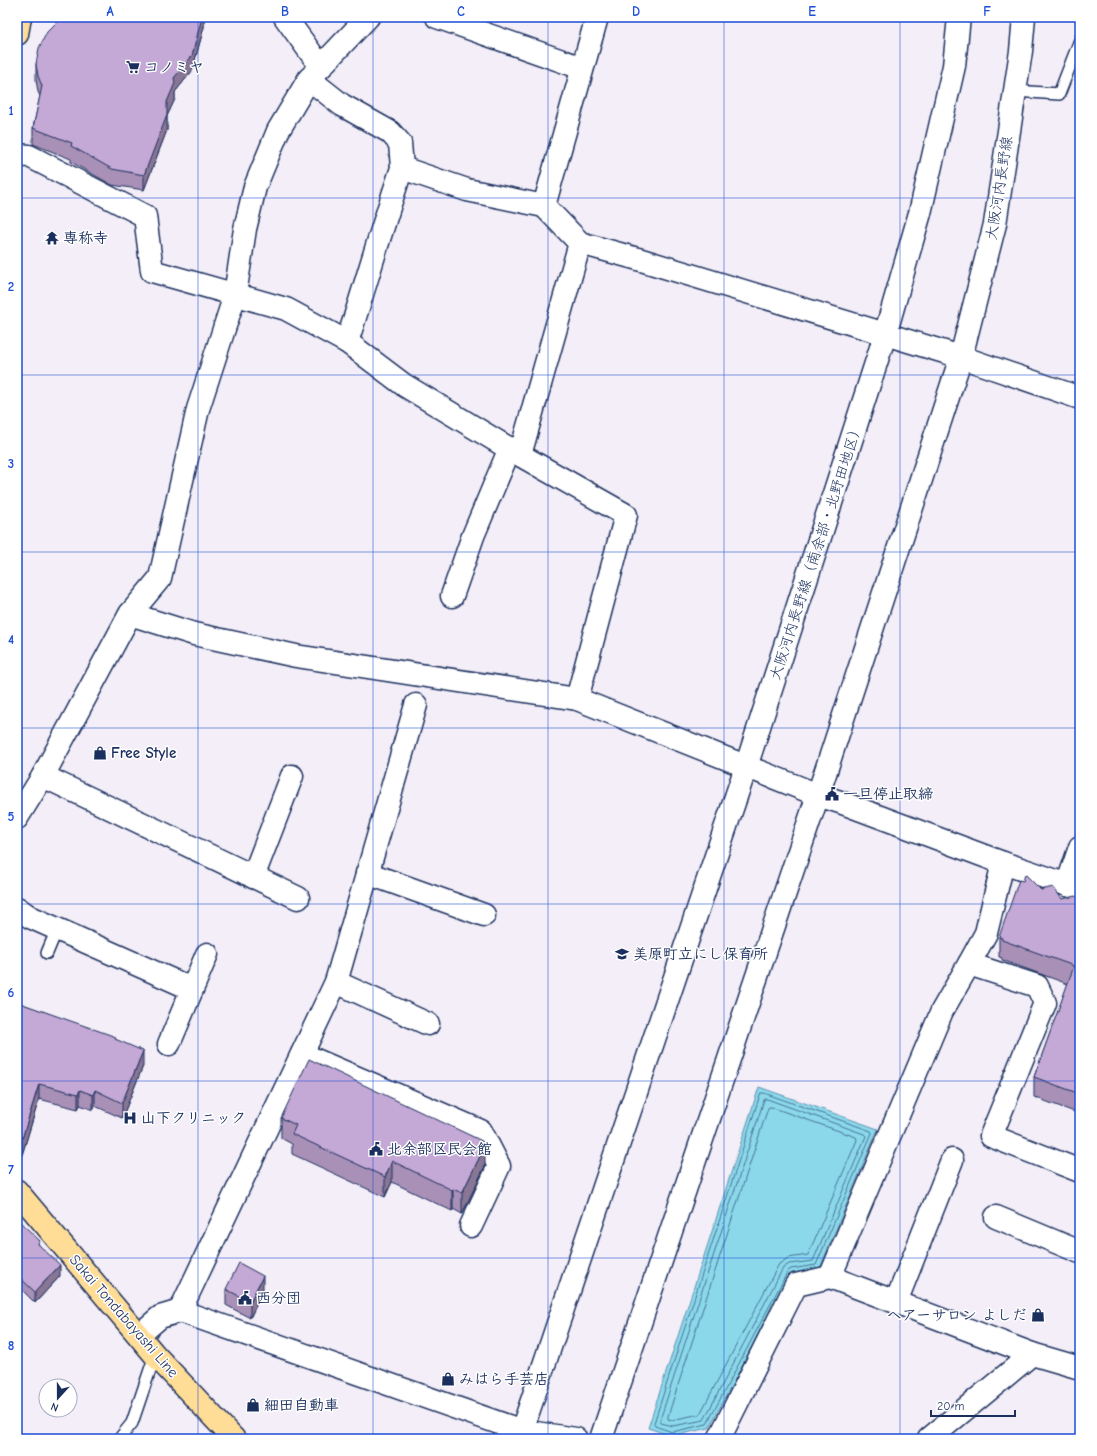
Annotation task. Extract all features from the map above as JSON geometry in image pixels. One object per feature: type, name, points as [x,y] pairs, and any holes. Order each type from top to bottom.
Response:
[{"type":"main road","points":[[17,34],[20,17]]},
{"type":"main road","name":"Sakai Tondabayashi Line","points":[[17,1191],[155,1355],[234,1439]]},
{"type":"street","points":[[285,17],[315,73],[342,105],[390,132],[400,143],[402,168],[384,220],[369,274],[347,342]]},
{"type":"street","points":[[17,818],[43,776],[130,614],[160,578],[198,409],[235,295],[245,229],[255,187],[278,131],[315,73],[368,17]]},
{"type":"street","points":[[437,17],[582,68]]},
{"type":"street","points":[[544,206],[597,17]]},
{"type":"street","points":[[885,335],[920,213],[954,66],[959,17]]},
{"type":"street","name":"大阪河内長野線","points":[[601,1439],[818,795],[961,357],[995,224],[1021,51],[1024,17]]},
{"type":"street","points":[[17,155],[29,156],[145,216],[152,271],[286,310],[347,342],[404,385],[515,452],[626,515],[577,699]]},
{"type":"street","points":[[402,168],[467,190],[544,206],[580,243],[961,357],[1080,398]]},
{"type":"street","points":[[452,596],[473,536],[515,452],[580,243]]},
{"type":"street","name":"大阪河内長野線（南余部・北野田地区）","points":[[521,1435],[746,767],[885,335]]},
{"type":"street","points":[[130,614],[194,634],[296,656],[577,699],[818,795],[1004,864],[1073,887],[1080,848]]},
{"type":"street","points":[[180,1311],[336,982],[416,705]]},
{"type":"street","points":[[43,776],[298,898]]},
{"type":"street","points":[[253,877],[292,776]]},
{"type":"street","points":[[830,1277],[942,1011],[986,933],[1004,864]]},
{"type":"street","points":[[367,873],[484,915]]},
{"type":"street","points":[[17,908],[30,917],[192,989]]},
{"type":"street","points":[[168,1044],[207,954]]},
{"type":"street","points":[[969,964],[1037,986],[1045,1003],[991,1136],[1080,1171]]},
{"type":"street","points":[[336,982],[428,1024]]},
{"type":"street","points":[[302,1054],[481,1131],[499,1166],[471,1226]]},
{"type":"street","points":[[896,1302],[952,1160]]},
{"type":"street","points":[[996,1217],[1080,1252]]},
{"type":"street","points":[[719,1439],[796,1285],[830,1277],[1032,1354],[1080,1368]]},
{"type":"street","points":[[139,1335],[160,1317],[180,1311],[521,1435],[576,1439]]},
{"type":"street","points":[[929,1439],[1032,1354]]},
{"type":"lane","points":[[1015,91],[1059,94],[1080,40]]},
{"type":"lane","points":[[47,953],[57,929]]},
{"type":"lane","points":[[120,1438],[132,1423],[155,1355]]},
{"type":"water","points":[[759,1087],[878,1129],[819,1270],[791,1273],[709,1428],[672,1436],[648,1428]]},
{"type":"building","points":[[58,17],[202,17],[192,56],[174,78],[175,83],[167,102],[167,115],[144,175],[112,169],[71,146],[72,143],[33,128],[42,86],[38,76],[36,64],[39,48],[47,32],[56,23]]},
{"type":"building","points":[[1025,874],[1041,890],[1053,887],[1062,899],[1076,896],[1080,901],[1080,1094],[1034,1077],[1074,966],[1002,940],[1002,938],[999,937],[1019,880],[1023,881]]},
{"type":"building","points":[[17,1002],[116,1037],[115,1039],[143,1051],[122,1103],[95,1090],[93,1095],[80,1090],[78,1094],[39,1084],[22,1139],[17,1137]]},
{"type":"building","name":"北余部区民会館","points":[[309,1059],[482,1141],[485,1146],[462,1193],[453,1189],[452,1190],[392,1161],[385,1177],[292,1134],[296,1125],[281,1118]]},
{"type":"building","points":[[17,1220],[40,1241],[38,1244],[60,1265],[35,1292],[17,1275]]},
{"type":"building","points":[[239,1263],[263,1276],[250,1302],[226,1289]]},
{"type":"place","name":"コノミヤ","points":[[133,67]]},
{"type":"place","name":"専称寺","points":[[52,238]]},
{"type":"place","name":"Free Style","points":[[100,753]]},
{"type":"place","name":"一旦停止取締","points":[[832,794]]},
{"type":"place","name":"美原町立にし保育所","points":[[622,954]]},
{"type":"place","name":"山下クリニック","points":[[130,1118]]},
{"type":"place","name":"北余部区民会館","points":[[376,1149]]},
{"type":"place","name":"西分団","points":[[245,1298]]},
{"type":"place","name":"ヘアーサロン よしだ","points":[[1038,1315]]},
{"type":"place","name":"みはら手芸店","points":[[448,1379]]},
{"type":"place","name":"細田自動車","points":[[253,1405]]}]
